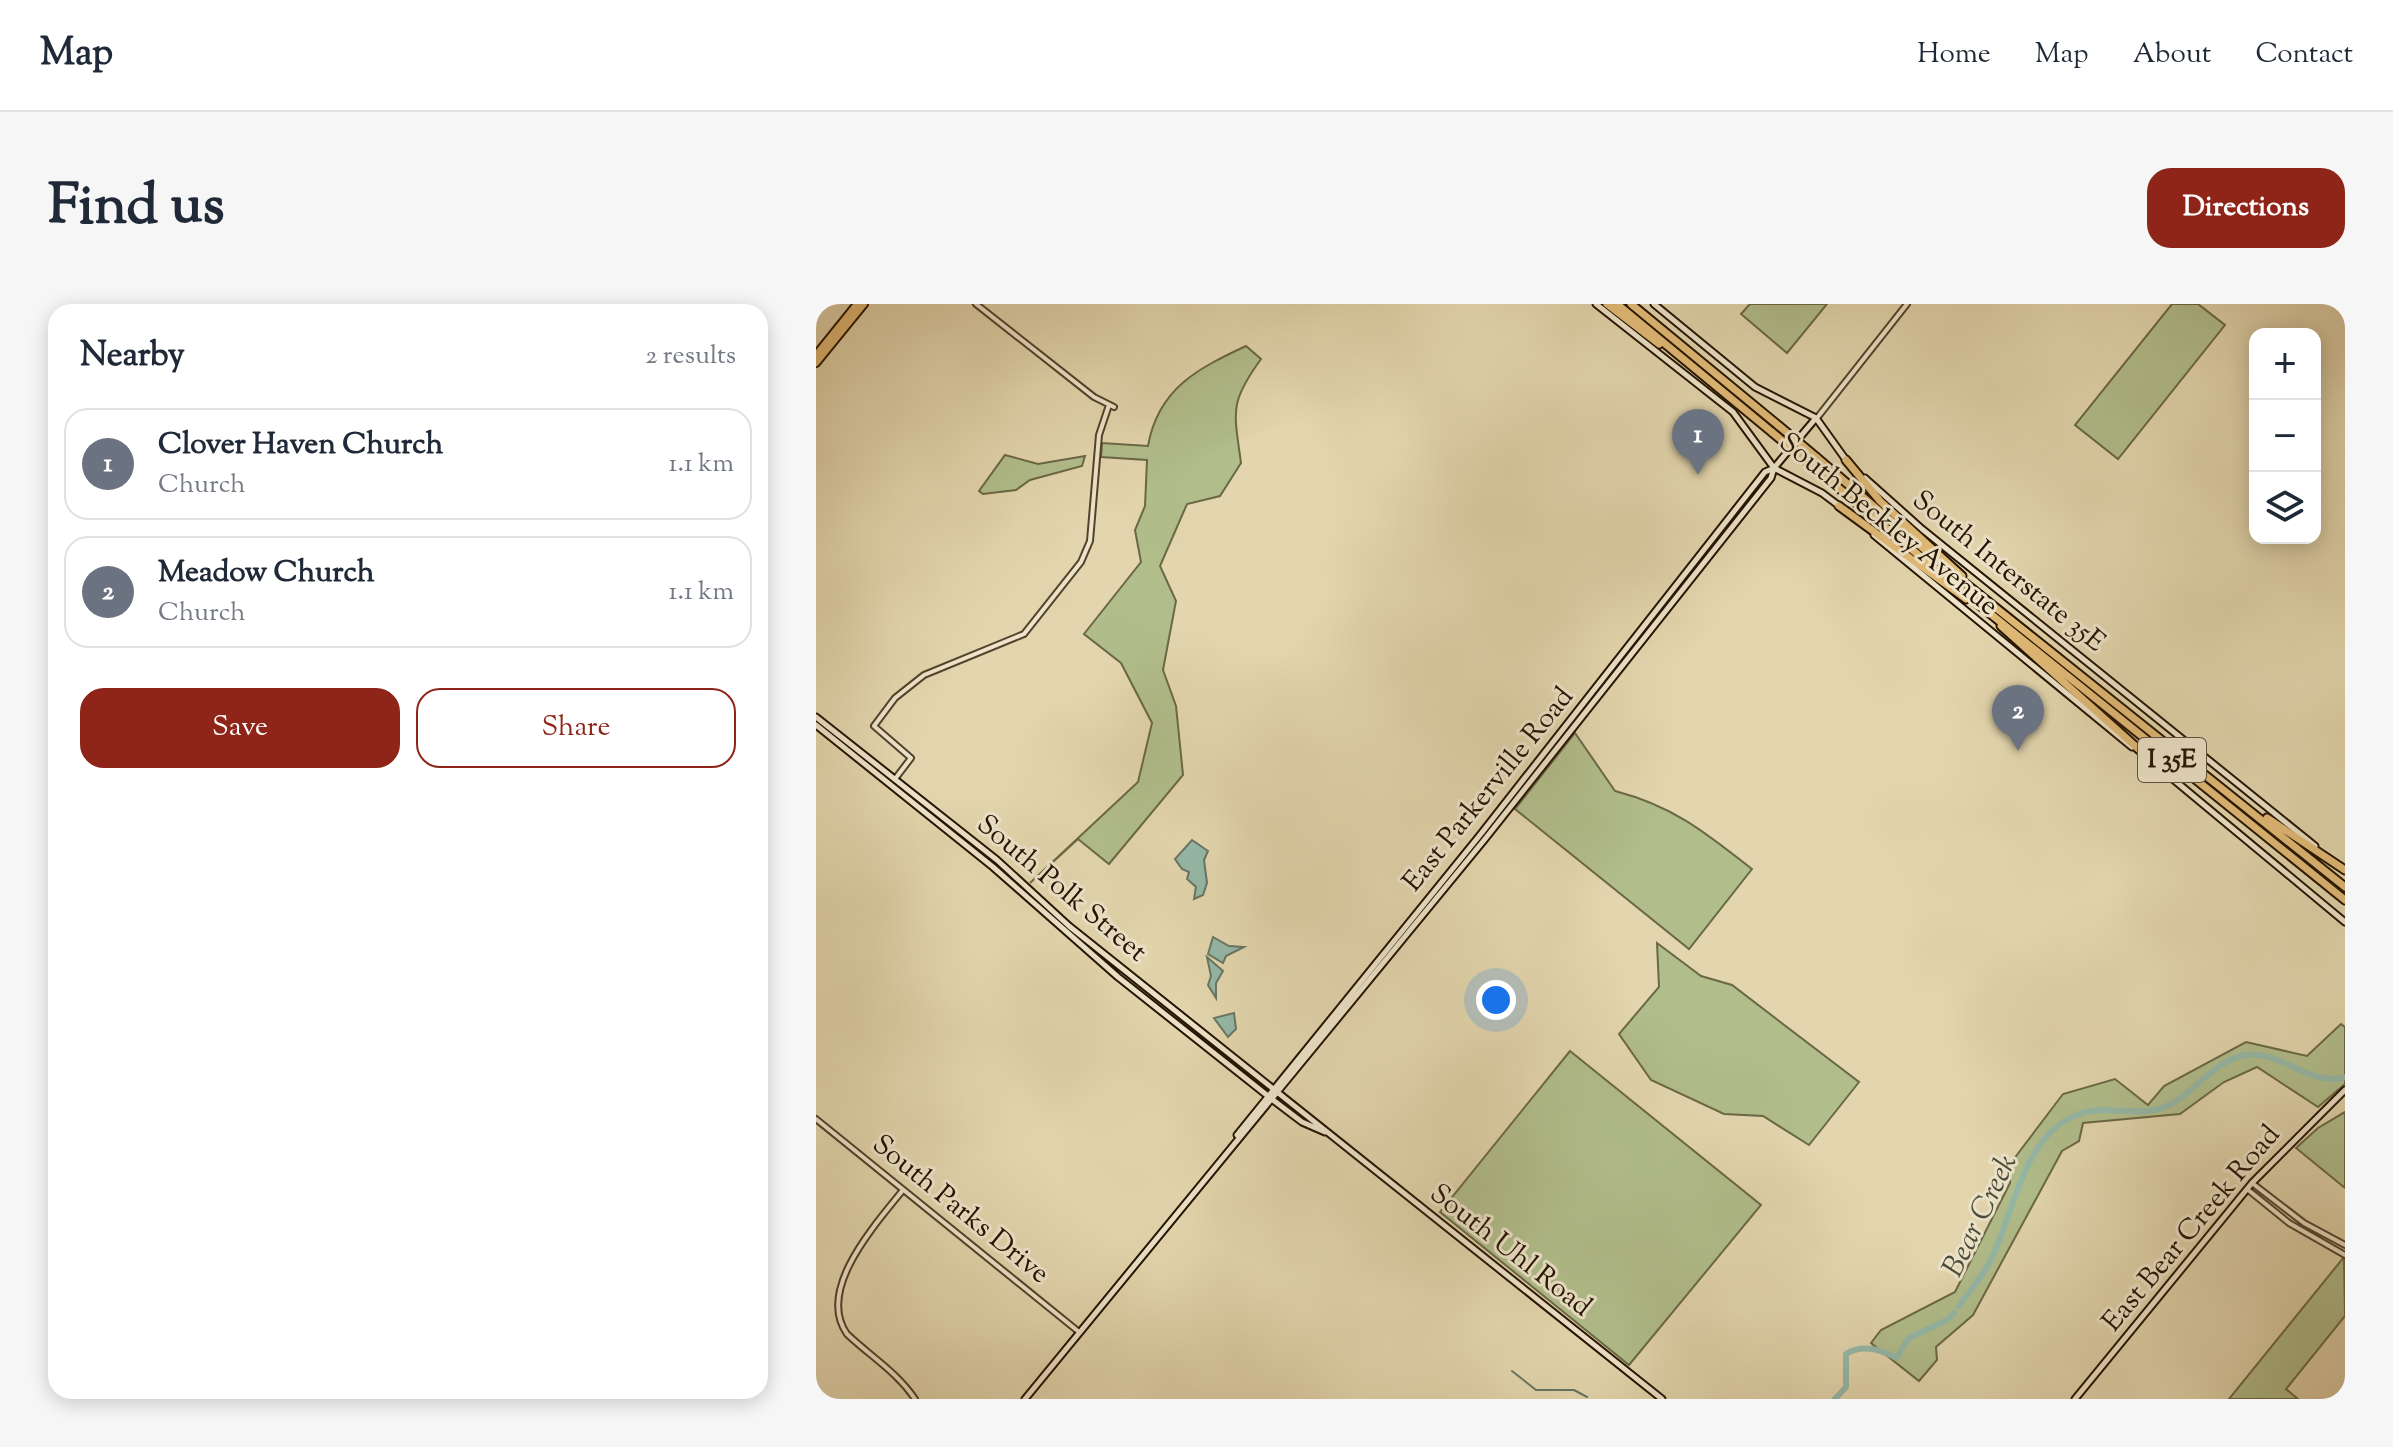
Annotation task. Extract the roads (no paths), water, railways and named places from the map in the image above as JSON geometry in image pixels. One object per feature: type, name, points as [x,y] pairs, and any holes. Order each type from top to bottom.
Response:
[{"type":"highway","points":[[1607,304],[1714,383]]},
{"type":"highway","name":"I 35E","points":[[1617,304],[1773,433],[1813,460],[2345,887]]},
{"type":"highway","name":"I 35E","points":[[1631,304],[1779,426],[1813,460],[1972,600],[2345,900]]},
{"type":"highway","points":[[1639,304],[1676,340]]},
{"type":"highway","points":[[1846,460],[1880,501],[1983,598]]},
{"type":"highway","points":[[1839,506],[1958,596],[1972,600]]},
{"type":"highway","points":[[1998,620],[2005,633],[2118,728],[2163,771]]},
{"type":"highway","points":[[2188,762],[2313,852],[2345,869]]},
{"type":"main road","points":[[816,355],[857,304]]},
{"type":"main road","points":[[816,363],[864,304]]},
{"type":"main road","name":"South Beckley Avenue","points":[[1596,304],[1733,412],[1774,468],[1839,506],[2345,922]]},
{"type":"main road","name":"South Interstate 35E","points":[[1654,304],[1755,387],[1816,418],[1846,460],[1922,529],[2345,869]]},
{"type":"main road","name":"East Parkerville Road","points":[[1270,1097],[1272,1088],[1357,990],[1661,620],[1761,492],[1774,468],[1816,418]]},
{"type":"main road","name":"East Parkerville Road","points":[[1537,769],[1694,561],[1765,472],[1774,468]]},
{"type":"main road","points":[[1754,486],[1761,492]]},
{"type":"main road","points":[[1694,561],[1701,567]]},
{"type":"main road","points":[[1661,620],[1672,599],[1670,594]]},
{"type":"main road","name":"South Polk Street","points":[[816,717],[1004,866],[1056,915],[1279,1093]]},
{"type":"main road","name":"South Polk Street","points":[[816,725],[993,867],[1074,942],[1270,1097]]},
{"type":"main road","name":"East Parkerville Road","points":[[1025,1399],[1235,1139],[1270,1097],[1279,1093],[1357,990]]},
{"type":"main road","name":"East Bear Creek Road","points":[[2075,1399],[2252,1183],[2345,1090]]},
{"type":"main road","name":"South Uhl Road","points":[[1279,1093],[1662,1399]]},
{"type":"main road","name":"South Uhl Road","points":[[1270,1097],[1302,1122],[1333,1136]]},
{"type":"street","points":[[891,784],[911,758],[874,726],[895,698],[924,675],[1024,634],[1085,557],[1090,541],[1100,431],[1112,406],[976,304]]},
{"type":"street","points":[[1816,418],[1907,304]]},
{"type":"street","name":"South Parks Drive","points":[[816,1119],[1079,1332]]},
{"type":"street","points":[[2252,1183],[2304,1223],[2345,1245]]},
{"type":"street","points":[[2247,1189],[2289,1223],[2345,1255]]},
{"type":"street","points":[[838,1271],[903,1190]]},
{"type":"street","points":[[829,1305],[838,1325],[899,1378],[915,1399]]},
{"type":"waterway","name":"Bear Creek","points":[[1959,1306],[1987,1267],[2031,1159],[2044,1139],[2060,1124],[2089,1111],[2159,1109],[2182,1097],[2222,1064],[2246,1055],[2271,1058],[2320,1078],[2345,1077]]},
{"type":"waterway","name":"Bear Creek","points":[[1835,1399],[1846,1387],[1846,1354],[1858,1349],[1871,1349],[1896,1358],[1909,1338],[1947,1320],[1954,1313]]},
{"type":"waterway","points":[[1512,1371],[1536,1390],[1574,1390],[1587,1397]]},
{"type":"place","name":"Clover Haven Church","points":[[1698,475]]},
{"type":"place","name":"Meadow Church","points":[[2018,751]]}]
